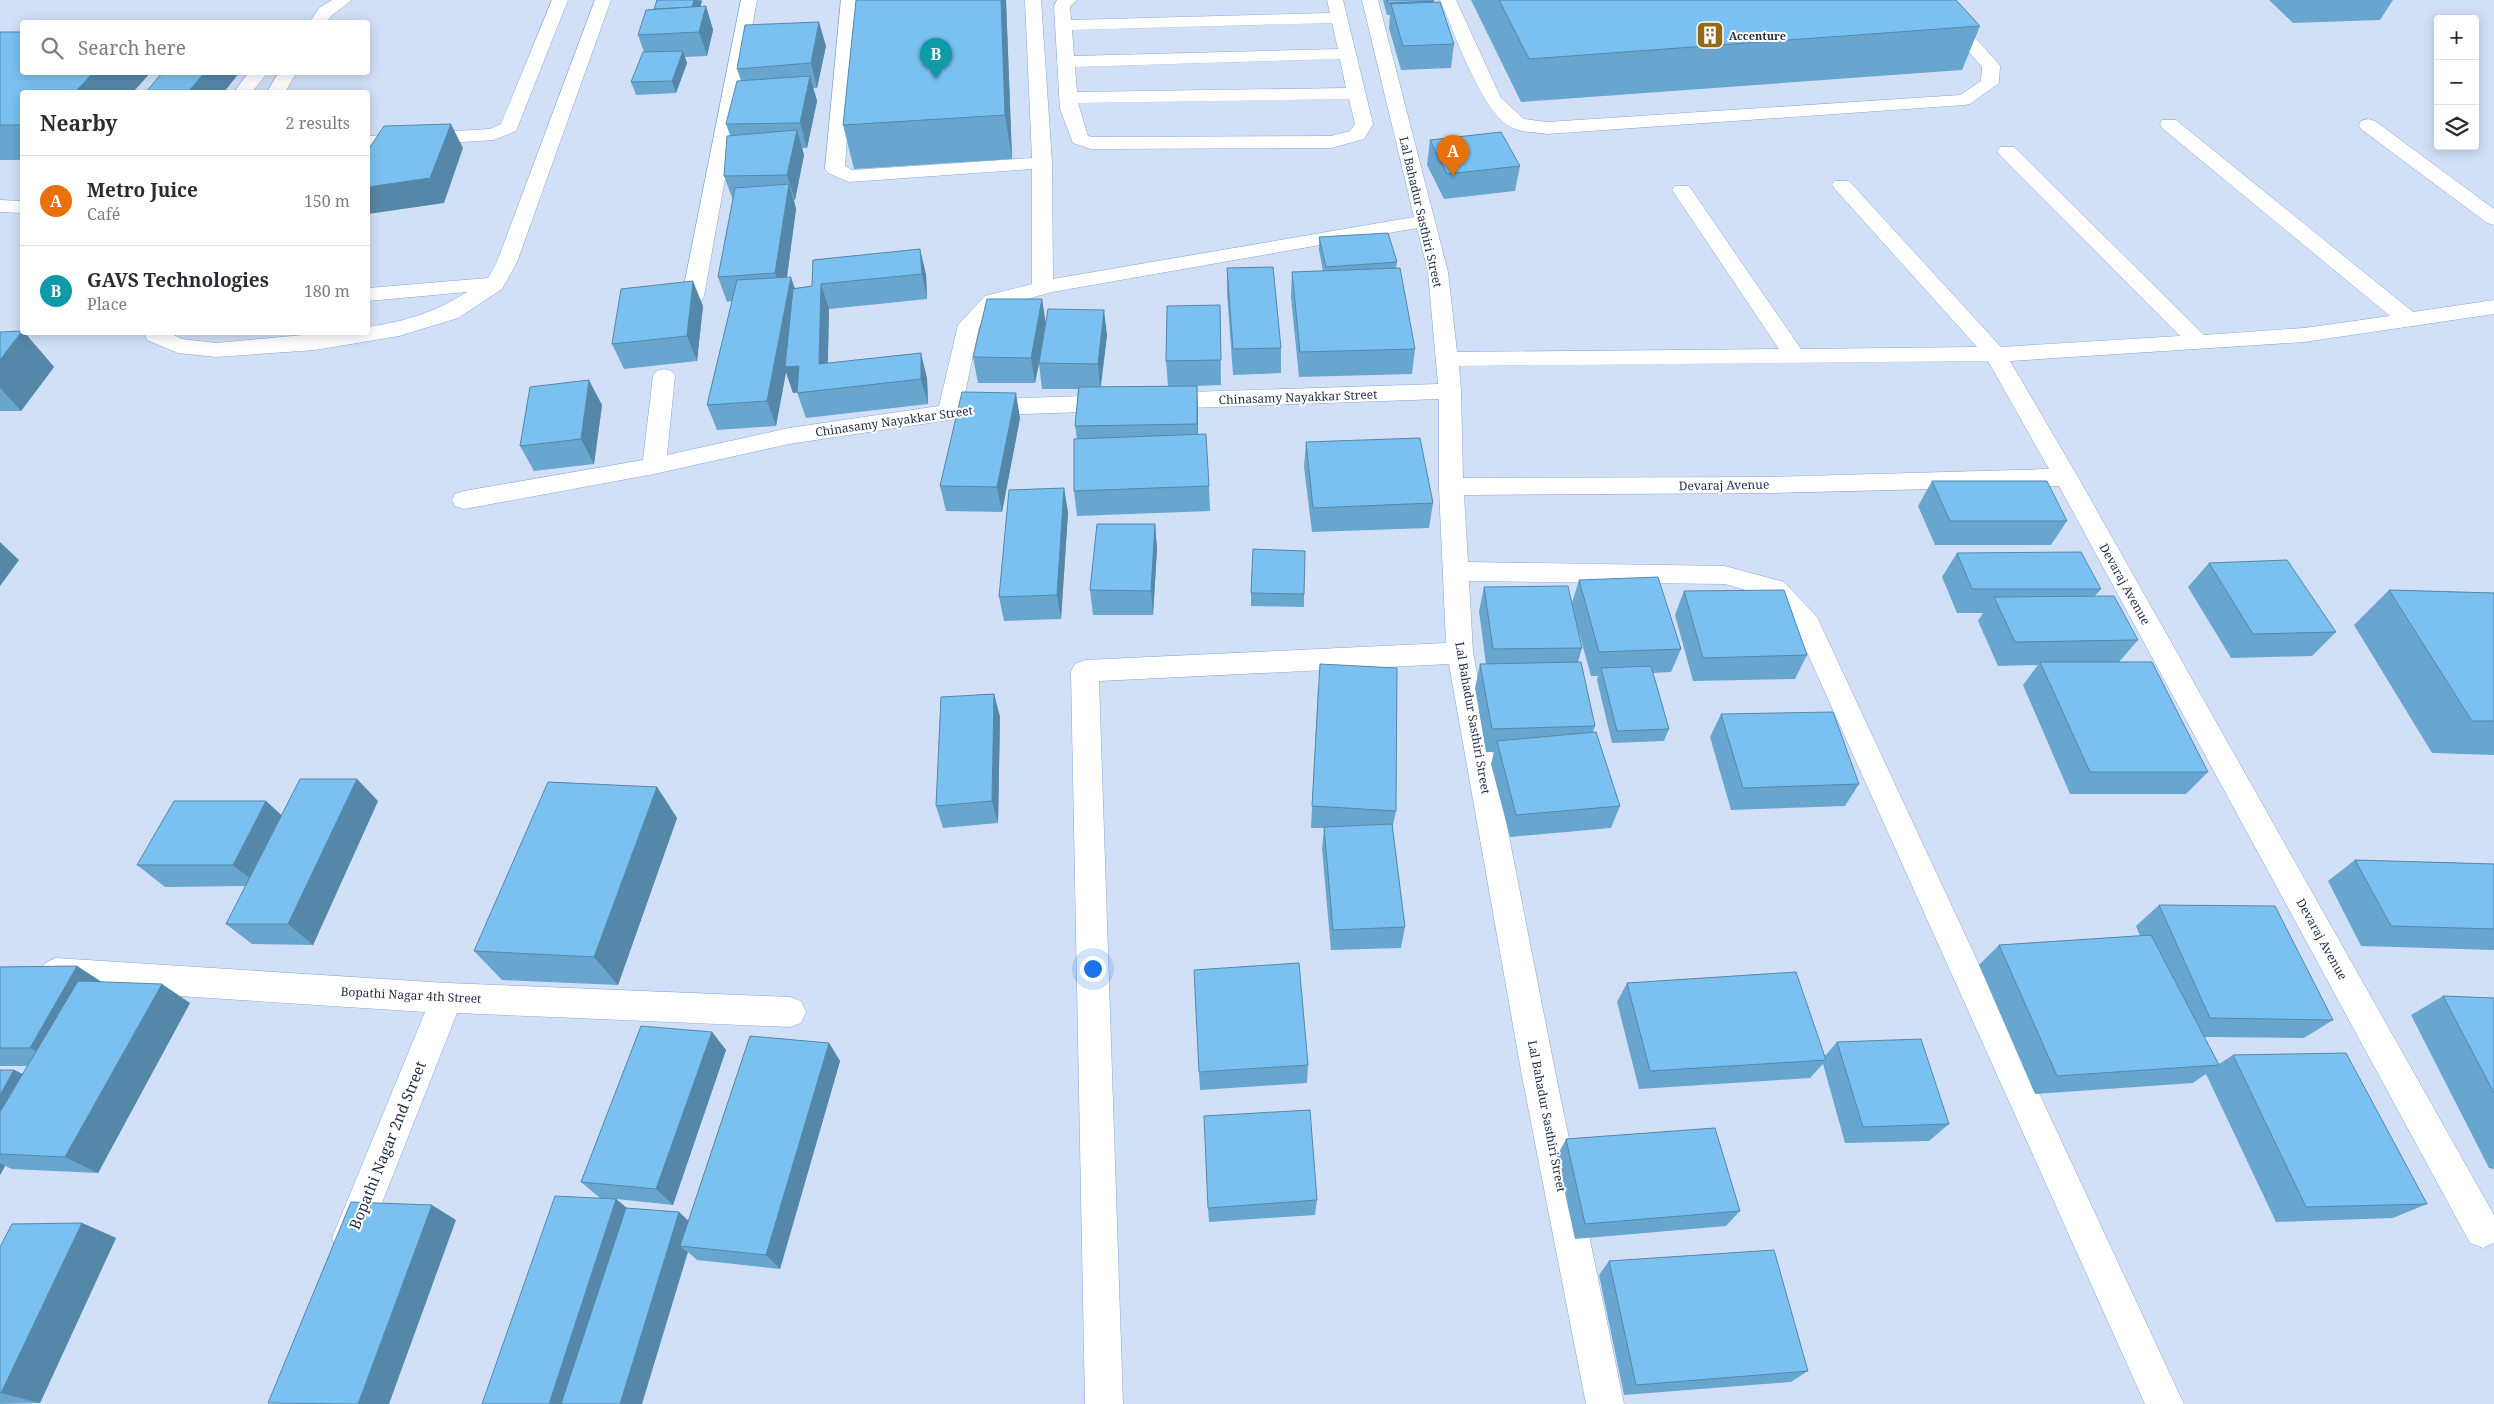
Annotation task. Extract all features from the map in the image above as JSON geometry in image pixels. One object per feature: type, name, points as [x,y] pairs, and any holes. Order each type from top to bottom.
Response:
[{"type":"street","points":[[319,20],[325,12],[344,0]]},
{"type":"street","points":[[370,142],[494,134],[509,128],[560,0]]},
{"type":"street","points":[[370,334],[399,329],[450,313],[495,284],[507,262],[603,0]]},
{"type":"street","points":[[693,296],[749,0]]},
{"type":"street","points":[[849,0],[835,169],[849,176],[1042,164]]},
{"type":"street","points":[[1033,0],[1042,164],[1043,288]]},
{"type":"street","points":[[1064,25],[1337,9],[1364,124],[1357,135],[1331,142],[1091,144],[1080,139],[1069,109],[1062,6],[1064,2],[1069,0]]},
{"type":"street","name":"Lal Bahadur Sasthiri Street","points":[[1370,0],[1438,272],[1450,391],[1451,487],[1460,653],[1539,1076],[1605,1404]]},
{"type":"street","points":[[1448,0],[1493,100],[1518,124],[1547,128],[1964,100],[1990,83],[1991,66],[1932,0]]},
{"type":"street","points":[[1066,62],[1348,54]]},
{"type":"street","points":[[244,90],[256,75]]},
{"type":"street","points":[[277,90],[286,75]]},
{"type":"street","points":[[1069,98],[1356,93]]},
{"type":"street","points":[[2169,124],[2409,320]]},
{"type":"street","points":[[2368,125],[2494,219]]},
{"type":"street","points":[[2007,151],[2199,342]]},
{"type":"street","points":[[1842,185],[1995,354],[2066,477]]},
{"type":"street","points":[[1682,190],[1795,356]]},
{"type":"street","points":[[0,206],[20,207]]},
{"type":"street","points":[[949,412],[969,325],[993,301],[1043,288],[1425,221]]},
{"type":"street","points":[[370,294],[495,284]]},
{"type":"street","points":[[1448,359],[1995,354],[2304,335],[2494,307]]},
{"type":"street","points":[[155,335],[178,346],[216,350],[315,343],[363,335]]},
{"type":"street","points":[[654,466],[664,376]]},
{"type":"street","name":"Chinasamy Nayakkar Street","points":[[464,500],[654,466],[789,436],[949,412],[997,407],[1450,391]]},
{"type":"street","name":"Devaraj Avenue","points":[[1451,487],[1772,484],[2066,477],[2483,1230]]},
{"type":"street","points":[[1455,572],[1726,576],[1775,589],[1808,624],[2165,1404]]},
{"type":"street","points":[[1104,1404],[1085,671],[1460,653]]},
{"type":"street","name":"Bopathi Nagar 4th Street","points":[[31,972],[447,998],[790,1012]]},
{"type":"street","name":"Bopathi Nagar 2nd Street","points":[[338,1266],[447,998]]},
{"type":"building","points":[[657,0],[694,0],[692,7],[654,9]]},
{"type":"building","points":[[856,0],[1001,0],[1005,115],[843,125]]},
{"type":"building","points":[[1387,0],[1433,0],[1434,1],[1388,3]]},
{"type":"building","points":[[1499,0],[1956,0],[1980,26],[1529,59]]},
{"type":"building","points":[[1440,2],[1454,44],[1403,46],[1391,4]]},
{"type":"building","points":[[706,6],[699,32],[638,35],[646,10]]},
{"type":"building","points":[[819,22],[811,63],[737,69],[745,25]]},
{"type":"building","points":[[0,32],[20,32],[20,75],[91,75],[77,90],[20,90],[20,125],[0,125]]},
{"type":"building","points":[[683,51],[672,81],[631,82],[643,52]]},
{"type":"building","points":[[160,75],[202,75],[190,90],[148,90]]},
{"type":"building","points":[[810,76],[800,123],[726,124],[737,81]]},
{"type":"building","points":[[451,124],[430,178],[370,187],[370,147],[384,126]]},
{"type":"building","points":[[797,130],[787,175],[724,176],[727,136]]},
{"type":"building","points":[[1501,132],[1520,166],[1447,174],[1430,140]]},
{"type":"building","points":[[789,184],[775,273],[718,277],[735,188]]},
{"type":"building","points":[[1388,233],[1397,262],[1326,267],[1319,237]]},
{"type":"building","points":[[920,249],[922,274],[821,284],[819,364],[921,353],[921,379],[797,393],[799,366],[785,367],[793,289],[812,286],[813,260]]},
{"type":"building","points":[[1273,267],[1281,348],[1233,349],[1227,268]]},
{"type":"building","points":[[1400,268],[1415,349],[1300,352],[1292,272]]},
{"type":"building","points":[[791,277],[767,401],[707,405],[737,280]]},
{"type":"building","points":[[693,281],[687,336],[612,344],[621,289]]},
{"type":"building","points":[[987,299],[1042,299],[1031,358],[973,357]]},
{"type":"building","points":[[1220,305],[1221,360],[1166,361],[1167,306]]},
{"type":"building","points":[[1048,309],[1104,310],[1098,364],[1039,363]]},
{"type":"building","points":[[20,331],[20,334],[0,360],[0,332]]},
{"type":"building","points":[[589,380],[581,439],[520,446],[530,387]]},
{"type":"building","points":[[1197,386],[1197,424],[1075,426],[1079,387]]},
{"type":"building","points":[[962,392],[1016,393],[997,487],[940,486]]},
{"type":"building","points":[[1206,434],[1209,486],[1074,491],[1074,439]]},
{"type":"building","points":[[1420,438],[1433,503],[1313,508],[1306,442]]},
{"type":"building","points":[[1932,481],[2047,481],[2067,521],[1950,521]]},
{"type":"building","points":[[1064,488],[1057,595],[999,597],[1009,490]]},
{"type":"building","points":[[1097,524],[1155,524],[1151,591],[1090,590]]},
{"type":"building","points":[[1253,549],[1305,551],[1304,594],[1251,593]]},
{"type":"building","points":[[2081,552],[2101,589],[1972,589],[1957,553]]},
{"type":"building","points":[[2287,560],[2336,632],[2253,634],[2209,563]]},
{"type":"building","points":[[1658,577],[1681,649],[1599,652],[1579,580]]},
{"type":"building","points":[[1568,586],[1582,648],[1493,649],[1484,587]]},
{"type":"building","points":[[1784,590],[1807,655],[1703,658],[1684,591]]},
{"type":"building","points":[[2389,590],[2494,593],[2494,721],[2472,721]]},
{"type":"building","points":[[2114,596],[2138,640],[2015,642],[1994,597]]},
{"type":"building","points":[[1581,662],[1595,726],[1492,729],[1480,664]]},
{"type":"building","points":[[2040,662],[2152,662],[2208,772],[2090,772]]},
{"type":"building","points":[[1320,664],[1397,668],[1396,811],[1312,806]]},
{"type":"building","points":[[1651,666],[1669,729],[1617,731],[1601,668]]},
{"type":"building","points":[[994,694],[992,801],[936,806],[941,697]]},
{"type":"building","points":[[1833,712],[1859,784],[1743,788],[1721,714]]},
{"type":"building","points":[[1596,732],[1620,806],[1516,815],[1497,741]]},
{"type":"building","points":[[300,779],[357,779],[288,924],[226,924]]},
{"type":"building","points":[[548,782],[657,787],[594,957],[474,951]]},
{"type":"building","points":[[174,801],[266,801],[233,865],[137,865]]},
{"type":"building","points":[[1392,824],[1405,927],[1333,930],[1324,827]]},
{"type":"building","points":[[2355,860],[2494,864],[2494,929],[2391,926]]},
{"type":"building","points":[[2159,905],[2275,906],[2333,1020],[2210,1018]]},
{"type":"building","points":[[2151,935],[2219,1065],[2057,1076],[1999,945]]},
{"type":"building","points":[[1299,963],[1308,1065],[1199,1072],[1194,970]]},
{"type":"building","points":[[77,966],[30,1048],[0,1048],[0,967]]},
{"type":"building","points":[[1796,972],[1826,1060],[1650,1071],[1627,983]]},
{"type":"building","points":[[78,981],[162,984],[65,1157],[0,1154],[0,1112]]},
{"type":"building","points":[[2443,996],[2494,998],[2494,1093]]},
{"type":"building","points":[[641,1026],[712,1032],[656,1189],[581,1182]]},
{"type":"building","points":[[750,1036],[829,1043],[766,1255],[680,1246]]},
{"type":"building","points":[[1921,1039],[1949,1124],[1863,1127],[1837,1042]]},
{"type":"building","points":[[2346,1053],[2427,1204],[2306,1207],[2233,1055]]},
{"type":"building","points":[[0,1070],[14,1070],[0,1095]]},
{"type":"building","points":[[1310,1110],[1317,1200],[1208,1208],[1204,1116]]},
{"type":"building","points":[[1715,1128],[1740,1211],[1585,1224],[1566,1139]]},
{"type":"building","points":[[555,1196],[616,1199],[549,1404],[482,1404]]},
{"type":"building","points":[[351,1202],[432,1205],[358,1404],[268,1403]]},
{"type":"building","points":[[626,1208],[679,1212],[620,1404],[561,1404]]},
{"type":"building","points":[[82,1223],[0,1393],[0,1247],[12,1224]]},
{"type":"building","points":[[1774,1250],[1808,1371],[1636,1385],[1609,1261]]},
{"type":"place","name":"Accenture","points":[[1710,35]]},
{"type":"place","name":"GAVS Technologies","points":[[936,79]]},
{"type":"place","name":"Metro Juice","points":[[1453,176]]}]
